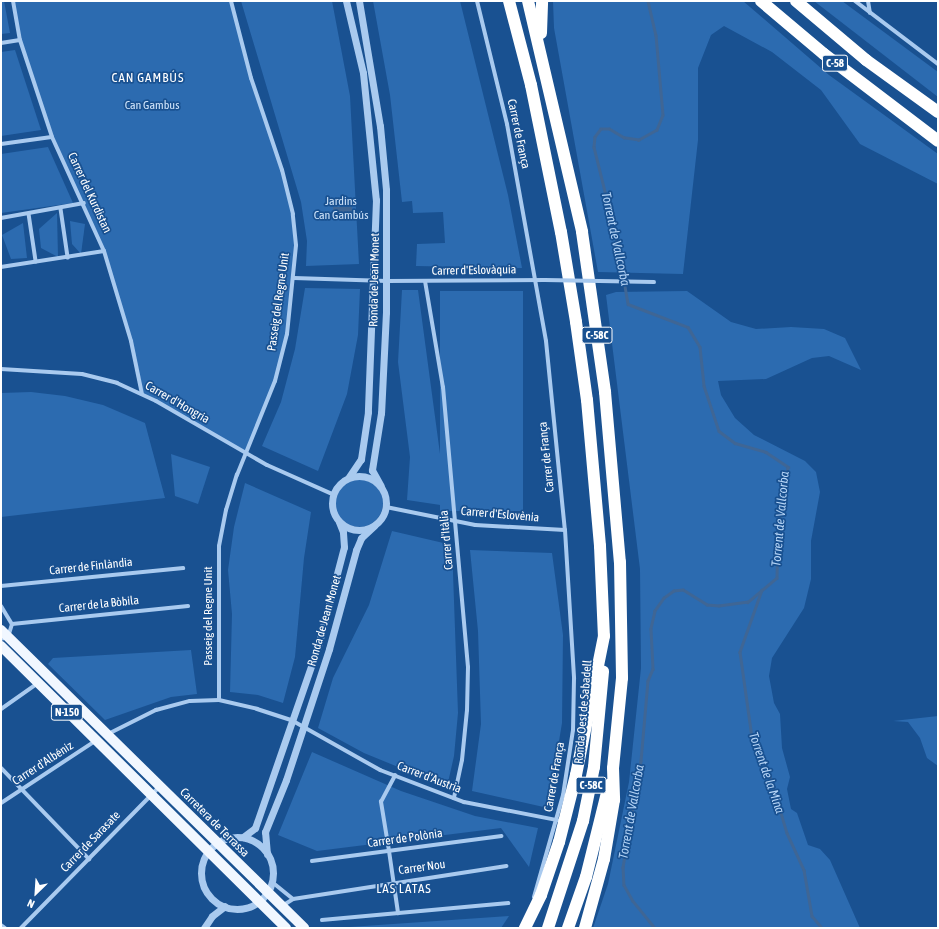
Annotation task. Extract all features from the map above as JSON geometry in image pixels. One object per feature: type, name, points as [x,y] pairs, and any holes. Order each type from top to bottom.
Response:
[{"type":"highway","name":"C-58C","points":[[509,1],[531,85],[561,232],[576,322],[587,400],[600,546],[604,636]]},
{"type":"highway","name":"C-58C","points":[[528,1],[541,48],[582,232],[612,461],[620,562],[622,663],[613,768],[588,870],[568,928]]},
{"type":"highway","points":[[541,48],[542,1]]},
{"type":"highway","name":"C-58","points":[[761,1],[824,54],[938,141]]},
{"type":"highway","name":"C-58","points":[[796,1],[866,60],[938,112]]},
{"type":"highway","points":[[524,928],[541,895],[568,806],[604,636]]},
{"type":"highway","name":"Ronda Oest de Sabadell","points":[[548,928],[583,821],[594,767],[601,711],[604,636]]},
{"type":"highway","points":[[585,928],[600,878],[613,815],[613,768]]},
{"type":"main road","name":"Carretera de Terrassa","points":[[3,635],[107,734],[215,844],[304,928]]},
{"type":"main road","name":"Carretera de Terrassa","points":[[1,646],[150,796],[208,851],[258,904],[286,928]]},
{"type":"main road","points":[[258,904],[282,906]]},
{"type":"street","name":"Carrer del Kurdistan","points":[[13,1],[20,40],[52,137],[84,203],[104,251],[131,341],[142,394]]},
{"type":"street","name":"Passeig del Regne Unit","points":[[219,700],[219,546],[226,510],[246,454],[276,381],[286,334],[294,278],[296,245],[293,214],[282,170],[251,78],[231,1]]},
{"type":"street","name":"Ronda de Jean Monet","points":[[346,1],[363,73],[370,126],[376,193],[374,281],[368,412],[361,459],[349,477]]},
{"type":"street","name":"Ronda de Jean Monet","points":[[359,1],[380,126],[386,190],[387,281],[381,414],[372,470],[381,486]]},
{"type":"street","name":"Carrer de França","points":[[477,1],[507,124],[546,341],[565,530],[574,679],[572,730],[557,820],[531,913]]},
{"type":"street","points":[[855,1],[938,64]]},
{"type":"street","points":[[868,1],[870,13]]},
{"type":"street","points":[[1,43],[20,40]]},
{"type":"street","points":[[1,144],[52,137]]},
{"type":"street","points":[[1,218],[61,209],[84,203]]},
{"type":"street","points":[[61,209],[68,256]]},
{"type":"street","points":[[29,214],[36,261]]},
{"type":"street","points":[[1,266],[104,251]]},
{"type":"street","name":"Carrer d'Eslovàquia","points":[[294,278],[374,281],[545,280],[654,282]]},
{"type":"street","name":"Carrer d'Itàlia","points":[[425,281],[443,387],[456,522],[468,674],[462,760],[454,798]]},
{"type":"street","name":"Carrer d'Hongria","points":[[1,370],[82,374],[117,383],[142,394],[246,454],[332,494]]},
{"type":"street","points":[[362,476],[374,480],[381,486],[386,507],[383,516],[374,526],[356,530],[339,522],[331,506],[332,494],[340,482],[349,477],[362,476]]},
{"type":"street","name":"Carrer d'Eslovènia","points":[[386,507],[456,522],[509,528],[565,530]]},
{"type":"street","name":"Ronda de Jean Monet","points":[[243,837],[255,828],[318,646],[344,547],[343,532],[339,522]]},
{"type":"street","name":"Ronda de Jean Monet","points":[[272,882],[272,870],[267,854],[265,832],[304,728],[329,649],[356,550],[361,538],[374,526]]},
{"type":"street","name":"Carrer de Finlàndia","points":[[1,586],[183,568]]},
{"type":"street","points":[[1,606],[12,624]]},
{"type":"street","name":"Carrer de la Bòbila","points":[[12,624],[188,606]]},
{"type":"street","name":"Carretera de Terrassa","points":[[3,635],[12,624]]},
{"type":"street","points":[[1,710],[38,683]]},
{"type":"street","points":[[96,741],[156,710],[190,701],[219,700],[257,709],[293,721],[304,728]]},
{"type":"street","name":"Carrer d'Austria","points":[[304,728],[395,776],[454,798],[557,820]]},
{"type":"street","name":"Carrer d'Albéniz","points":[[1,804],[96,741]]},
{"type":"street","points":[[1,768],[20,791],[89,859]]},
{"type":"street","points":[[395,776],[381,802],[398,913]]},
{"type":"street","name":"Carrer de Sarasate","points":[[20,928],[159,787]]},
{"type":"street","name":"Carrer de Polònia","points":[[312,861],[501,836]]},
{"type":"street","points":[[212,916],[213,900],[201,878],[202,863],[208,851],[215,844],[229,838],[243,837],[258,843],[267,854]]},
{"type":"street","name":"Carrer Nou","points":[[282,906],[293,899],[394,882],[506,866]]},
{"type":"street","points":[[213,900],[224,906],[240,908],[258,904],[267,893],[272,882],[293,899]]},
{"type":"street","points":[[322,920],[508,903]]},
{"type":"street","points":[[204,928],[212,916],[224,906]]},
{"type":"street","points":[[1,924],[4,928]]},
{"type":"green space","points":[[1,1],[4,1],[10,33],[1,34]]},
{"type":"green space","name":"Can Gambus","points":[[13,1],[231,1],[251,78],[282,170],[293,214],[296,245],[287,334],[275,381],[246,454],[142,394],[131,341],[104,251],[52,137],[20,40]]},
{"type":"green space","name":"Jardins Can Gambús","points":[[241,1],[332,1],[350,96],[359,264],[306,266],[307,241],[301,202]]},
{"type":"green space","points":[[373,1],[460,1],[508,195],[522,268],[416,266],[417,244],[445,243],[443,212],[413,213],[412,201],[402,202],[390,95]]},
{"type":"green space","points":[[553,1],[743,1],[829,75],[938,154],[938,184],[860,144],[821,90],[772,52],[724,26],[711,35],[698,68],[698,140],[683,274],[598,272],[554,28]]},
{"type":"green space","points":[[814,1],[842,1],[938,72],[938,97]]},
{"type":"green space","points":[[15,50],[41,130],[1,136],[1,52]]},
{"type":"green space","points":[[48,147],[73,203],[1,213],[1,154]]},
{"type":"green space","points":[[57,213],[58,257],[41,248],[39,229]]},
{"type":"green space","points":[[70,221],[85,224],[81,254],[72,244]]},
{"type":"green space","points":[[23,223],[27,258],[11,259],[2,235]]},
{"type":"green space","points":[[305,288],[360,289],[358,335],[347,394],[318,471],[262,446],[281,402],[295,349]]},
{"type":"green space","points":[[402,290],[418,290],[447,506],[407,500],[410,457],[398,362]]},
{"type":"green space","points":[[440,291],[523,291],[523,511],[440,511]]},
{"type":"green space","points":[[687,291],[731,322],[756,329],[791,327],[824,329],[845,338],[861,370],[829,356],[812,358],[766,379],[718,381],[721,395],[735,418],[754,435],[805,461],[816,472],[820,492],[811,541],[811,579],[804,608],[772,658],[769,676],[774,703],[780,714],[782,748],[790,777],[787,789],[791,809],[797,813],[808,845],[820,849],[830,860],[860,928],[593,928],[608,884],[629,782],[641,668],[640,569],[606,295],[616,292]]},
{"type":"green space","points":[[31,392],[65,396],[103,405],[145,423],[165,498],[1,517],[1,393]]},
{"type":"green space","points":[[171,454],[210,467],[198,504],[175,496]]},
{"type":"green space","points":[[354,479],[364,479],[376,486],[383,498],[383,508],[376,520],[364,527],[354,527],[346,523],[339,516],[335,508],[335,498],[339,490],[346,483]]},
{"type":"green space","points":[[245,483],[311,512],[304,558],[295,657],[283,703],[258,695],[230,692],[232,614],[228,570],[234,527]]},
{"type":"green space","points":[[392,531],[452,545],[458,713],[454,756],[447,787],[364,753],[318,728],[333,678],[369,605]]},
{"type":"green space","points":[[470,550],[552,553],[563,635],[562,723],[548,808],[472,791],[481,724],[478,631]]},
{"type":"green space","points":[[191,650],[197,694],[171,697],[105,720],[48,664],[53,658]]},
{"type":"green space","points":[[938,716],[938,766],[927,758],[920,738],[908,722],[893,721]]},
{"type":"green space","points":[[312,752],[401,791],[475,816],[538,828],[529,867],[501,828],[317,851],[278,835]]},
{"type":"green space","points":[[509,916],[501,928],[335,928]]},
{"type":"shaded area","points":[[333,207],[352,207],[352,219],[333,219]]},
{"type":"waterway","name":"Torrent de Vallcorba","points":[[648,1],[656,35],[663,115],[657,130],[639,140],[624,138],[609,129],[601,129],[595,137],[594,147],[617,240],[628,304],[688,327],[700,347],[704,386],[719,431],[735,443],[766,452],[788,467],[778,536],[777,578],[748,602],[719,606],[707,605],[683,590],[674,591],[664,598],[655,611],[651,629],[653,669],[648,681],[641,761],[623,867],[624,885],[633,901],[655,928]]},
{"type":"waterway","name":"Torrent de la Mina","points":[[762,590],[740,652],[752,737],[770,776],[787,833],[804,870],[812,916],[822,928]]},
{"type":"district","name":"CAN GAMBÚS","points":[[148,78]]},
{"type":"district","name":"LAS LATAS","points":[[404,889]]}]
